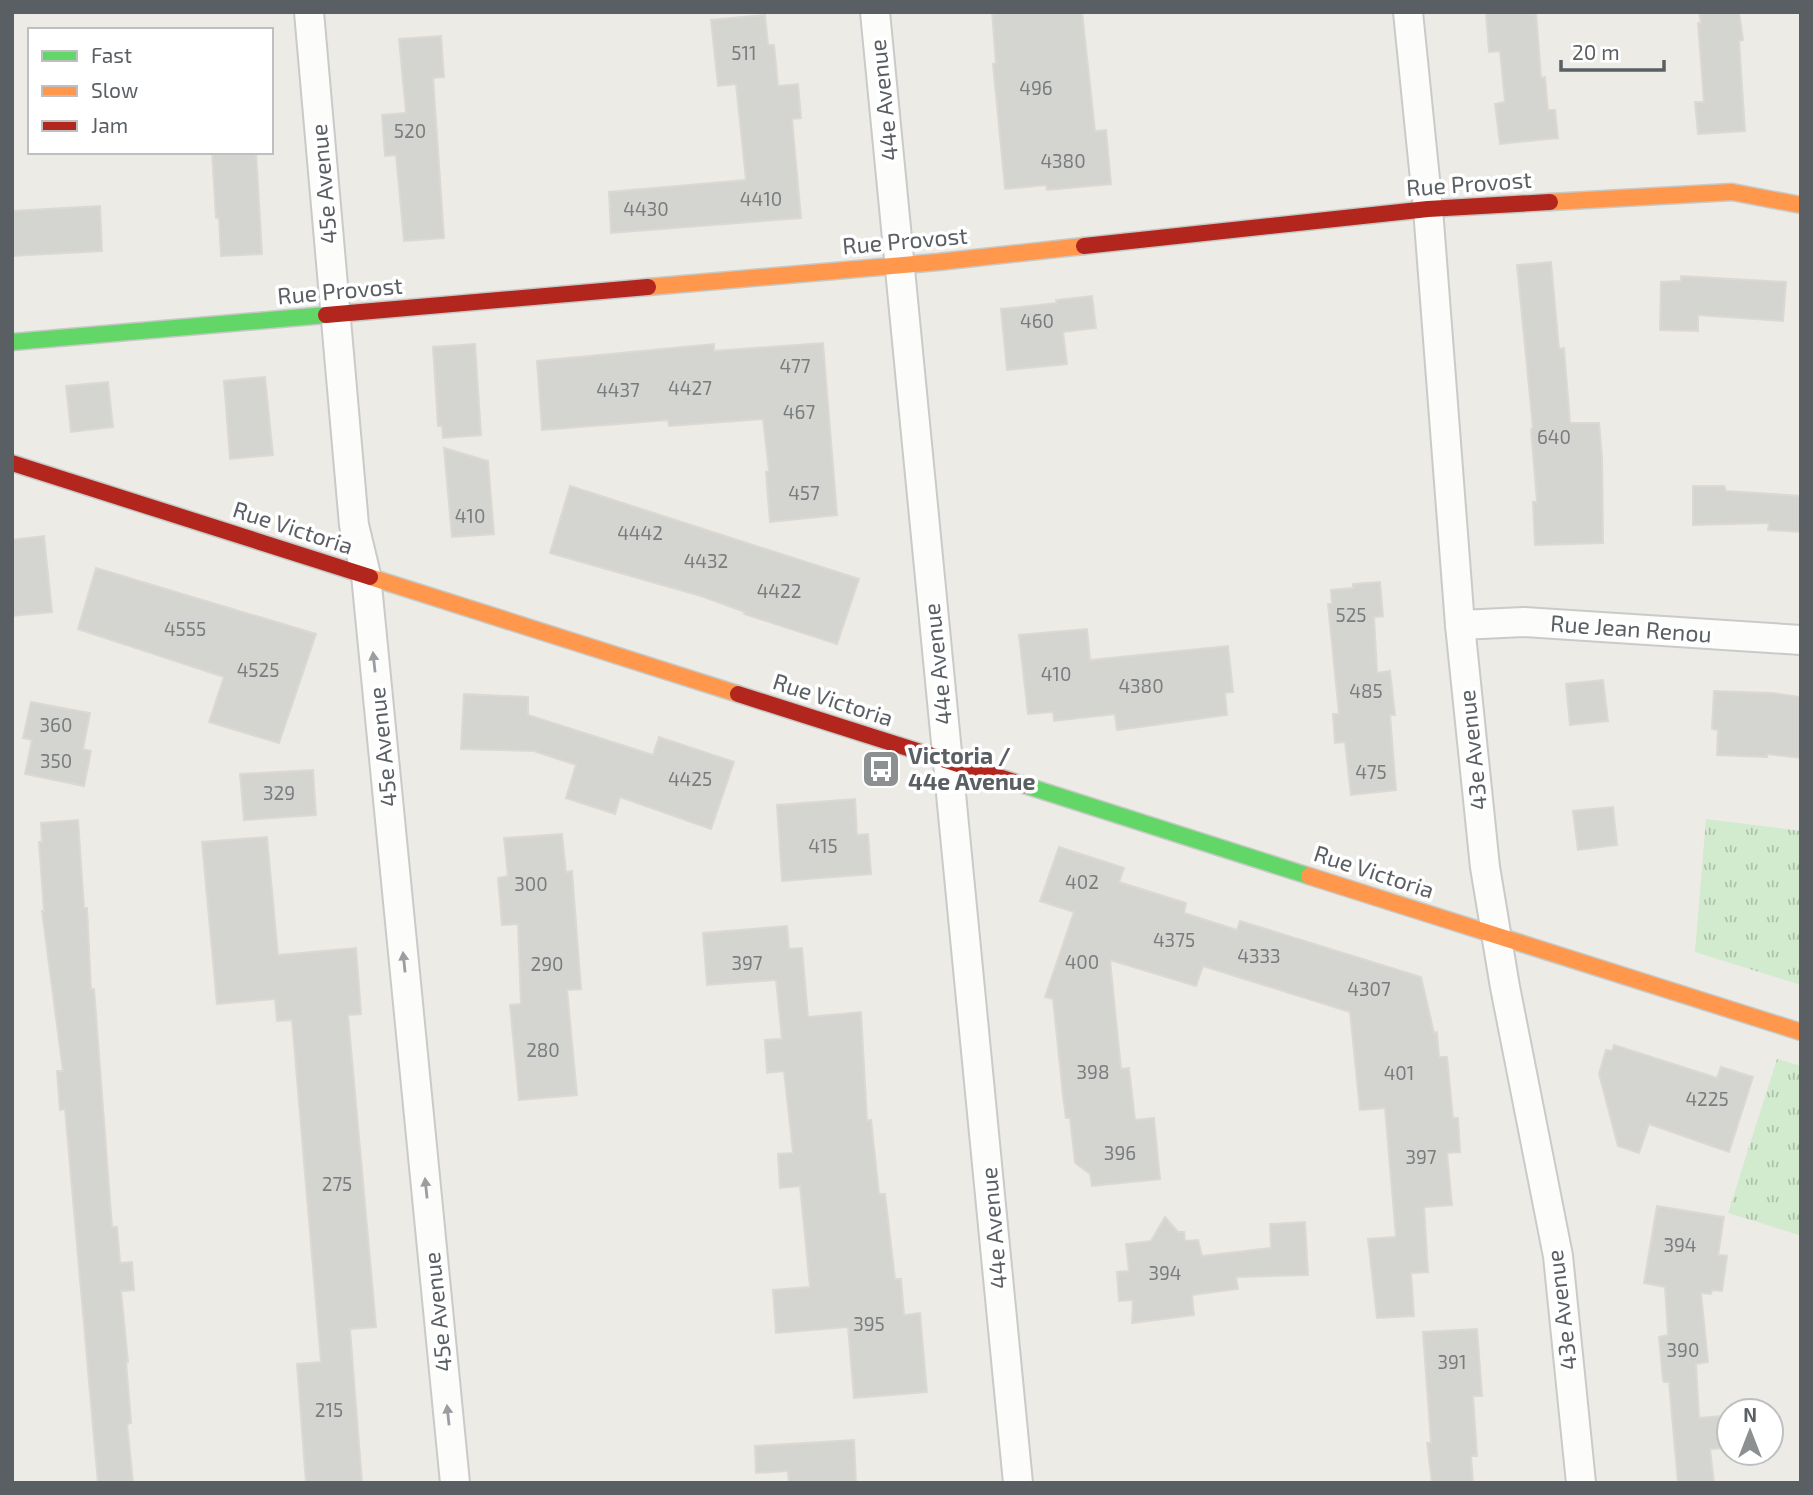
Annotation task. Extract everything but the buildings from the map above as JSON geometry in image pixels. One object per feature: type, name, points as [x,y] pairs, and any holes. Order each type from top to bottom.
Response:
[{"type":"main road","name":"Rue Provost","points":[[12,342],[900,265],[1428,209],[1732,192],[1801,205]]},
{"type":"main road","name":"Rue Victoria","points":[[12,463],[1801,1032]]},
{"type":"street","name":"45e Avenue","points":[[309,12],[354,525],[366,575],[454,1483]]},
{"type":"street","name":"44e Avenue","points":[[876,12],[1018,1483]]},
{"type":"street","name":"43e Avenue","points":[[1408,12],[1428,209],[1460,625],[1485,867],[1558,1256],[1581,1483]]},
{"type":"street","name":"Rue Jean Renou","points":[[1460,625],[1524,622],[1801,640]]},
{"type":"green space","points":[[1706,819],[1801,831],[1801,985],[1695,952]]},
{"type":"green space","points":[[1777,1059],[1801,1066],[1801,1246],[1799,1235],[1728,1213]]},
{"type":"traffic: fast","points":[[12,342],[326,315]]},
{"type":"traffic: fast","points":[[1024,785],[1309,876]]},
{"type":"traffic: slow","points":[[1550,202],[1732,192],[1801,205]]},
{"type":"traffic: slow","points":[[648,287],[938,262],[1084,246]]},
{"type":"traffic: slow","points":[[370,577],[738,694]]},
{"type":"traffic: slow","points":[[1309,876],[1801,1032]]},
{"type":"traffic: jam","points":[[1084,246],[1428,209],[1550,202]]},
{"type":"traffic: jam","points":[[326,315],[648,287]]},
{"type":"traffic: jam","points":[[12,463],[370,577]]},
{"type":"traffic: jam","points":[[738,694],[1024,785]]},
{"type":"place","name":"Victoria / 44e Avenue","points":[[881,769]]}]
